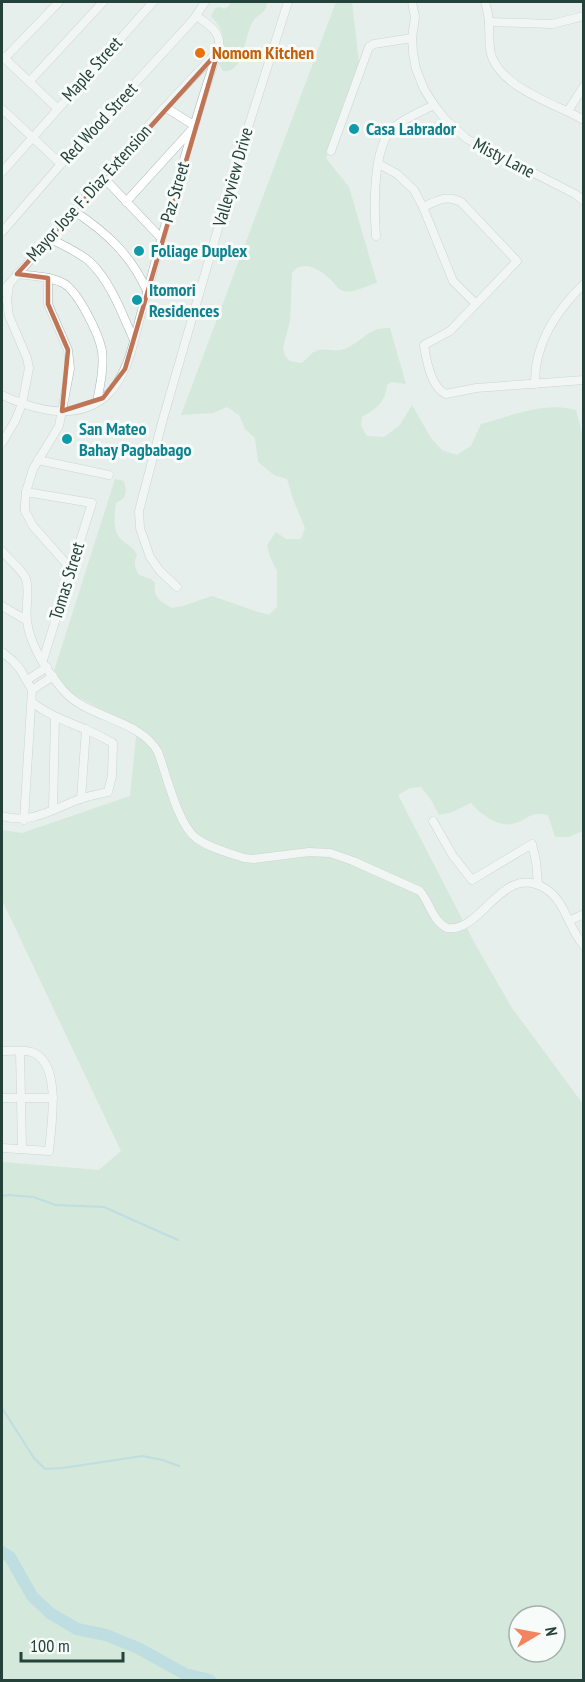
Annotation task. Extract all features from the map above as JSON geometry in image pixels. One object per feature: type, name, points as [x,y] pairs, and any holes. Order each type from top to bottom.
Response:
[{"type":"street","points":[[57,108],[3,58],[59,2]]},
{"type":"street","points":[[29,82],[103,2]]},
{"type":"street","name":"Maple Street","points":[[3,166],[32,138],[153,2]]},
{"type":"street","points":[[205,2],[197,16],[218,34],[220,42],[218,52]]},
{"type":"street","name":"Valleyview Drive","points":[[177,587],[160,571],[150,557],[140,528],[139,511],[160,429],[239,156],[288,2]]},
{"type":"street","name":"Misty Lane","points":[[412,2],[415,17],[412,38],[416,69],[424,89],[445,118],[467,139],[584,201]]},
{"type":"street","points":[[485,2],[491,56],[501,71],[516,84],[549,104],[584,120]]},
{"type":"street","name":"Red Wood Street","points":[[2,232],[197,16]]},
{"type":"street","points":[[489,22],[552,24],[584,16]]},
{"type":"street","points":[[332,151],[369,47],[374,44],[412,38]]},
{"type":"street","name":"Mayor Jose F. Diaz Extension","points":[[2,292],[165,107],[218,52]]},
{"type":"street","name":"Paz Street","points":[[2,395],[22,404],[45,410],[62,411],[81,408],[97,402],[110,392],[121,377],[134,340],[218,52]]},
{"type":"street","points":[[568,111],[584,86]]},
{"type":"street","points":[[376,236],[374,209],[382,150],[392,130],[403,121],[434,105]]},
{"type":"street","points":[[126,202],[195,126],[165,107]]},
{"type":"street","points":[[2,109],[61,164]]},
{"type":"street","points":[[379,164],[397,174],[414,190],[453,281],[476,304]]},
{"type":"street","points":[[103,177],[162,239]]},
{"type":"street","points":[[423,207],[448,197],[461,202],[517,261],[450,331],[424,345],[428,365],[438,389],[442,393],[451,394],[466,389],[584,380]]},
{"type":"street","points":[[74,211],[104,232],[119,247],[138,272],[147,291]]},
{"type":"street","points":[[50,237],[85,258],[95,268],[110,290],[134,340]]},
{"type":"street","points":[[17,274],[62,282],[75,293],[83,305],[102,349],[97,402]]},
{"type":"street","points":[[48,278],[48,304],[64,340],[70,369],[56,432],[38,460],[26,492],[25,504],[28,518],[33,526],[71,569]]},
{"type":"street","points":[[2,443],[22,404],[29,371],[29,363],[9,316],[7,300],[10,283]]},
{"type":"street","points":[[535,384],[537,359],[545,335],[563,307],[584,284]]},
{"type":"street","points":[[38,460],[109,475]]},
{"type":"street","name":"Tomas Street","points":[[26,492],[92,503],[45,664]]},
{"type":"street","points":[[2,551],[26,580],[26,620],[32,639],[53,676],[70,698],[153,742],[181,819],[195,838],[244,858],[253,859],[309,852],[330,853],[353,861],[420,891],[425,896],[435,917],[447,928],[452,929],[465,924],[515,884],[523,882],[538,885],[559,900],[577,939],[584,946]]},
{"type":"street","points":[[2,606],[26,620]]},
{"type":"street","points":[[2,652],[13,660],[32,690],[24,820]]},
{"type":"street","points":[[27,680],[45,664]]},
{"type":"street","points":[[32,690],[53,676]]},
{"type":"street","points":[[2,816],[24,820],[81,799],[108,792],[112,776],[113,743],[86,729],[55,718],[32,702]]},
{"type":"street","points":[[53,810],[55,718]]},
{"type":"street","points":[[81,799],[86,729]]},
{"type":"street","points":[[433,821],[453,856],[472,880],[532,844],[538,885]]},
{"type":"street","points":[[569,921],[584,914]]},
{"type":"street","points":[[2,1051],[32,1052],[44,1061],[53,1098],[49,1150],[2,1148]]},
{"type":"street","points":[[20,1051],[22,1149]]},
{"type":"street","points":[[2,1098],[53,1098]]},
{"type":"highlighted area","points":[[218,52],[125,369],[103,398],[62,411],[68,350],[48,304],[48,278],[17,274]]},
{"type":"green space","points":[[231,2],[267,2],[267,6],[252,23],[235,67],[223,71],[219,65],[223,44],[222,34],[211,16],[215,8],[224,9]]},
{"type":"green space","points":[[336,2],[352,2],[359,63],[326,158],[349,187],[377,283],[347,292],[339,289],[324,273],[312,267],[302,266],[296,269],[292,273],[290,321],[283,347],[285,356],[290,361],[301,363],[316,351],[344,349],[370,332],[390,328],[406,384],[391,382],[387,385],[379,404],[362,417],[361,426],[367,436],[384,437],[399,426],[412,405],[431,438],[442,450],[457,455],[471,446],[481,424],[540,408],[576,410],[583,438],[583,831],[568,837],[555,837],[548,815],[536,814],[507,824],[489,818],[471,803],[439,815],[421,787],[410,788],[398,795],[474,942],[512,1008],[583,1104],[583,1680],[2,1680],[2,1162],[99,1170],[121,1151],[2,900],[2,830],[22,833],[130,796],[136,737],[140,730],[69,692],[54,671],[115,479],[124,481],[126,491],[124,498],[116,503],[115,529],[119,538],[136,553],[136,570],[139,575],[155,583],[156,595],[161,601],[171,608],[212,596],[269,615],[277,607],[277,571],[267,545],[276,532],[286,539],[301,539],[305,528],[287,479],[274,475],[258,462],[255,438],[245,429],[239,415],[227,407],[213,413],[181,415]]},
{"type":"waterway","points":[[2,1196],[33,1197],[56,1205],[104,1207],[178,1240]]},
{"type":"waterway","points":[[2,1408],[34,1458],[45,1469],[142,1456],[179,1466]]},
{"type":"waterway","points":[[2,1552],[10,1557],[32,1596],[50,1613],[77,1629],[106,1635],[138,1648],[185,1674],[210,1680]]},
{"type":"place","name":"Nomom Kitchen","points":[[200,53]]},
{"type":"place","name":"Casa Labrador","points":[[354,129]]},
{"type":"place","name":"Foliage Duplex","points":[[139,251]]},
{"type":"place","name":"Itomori Residences","points":[[137,300]]},
{"type":"place","name":"San Mateo Bahay Pagbabago","points":[[67,439]]}]
